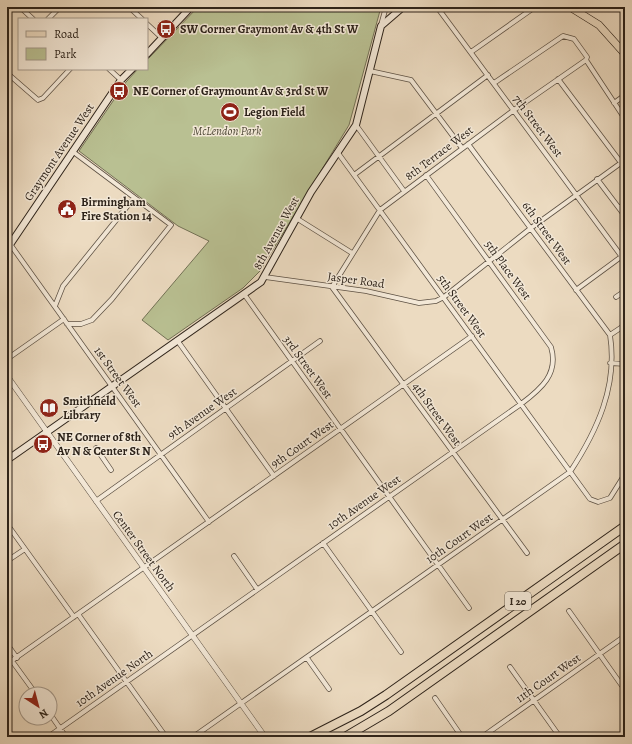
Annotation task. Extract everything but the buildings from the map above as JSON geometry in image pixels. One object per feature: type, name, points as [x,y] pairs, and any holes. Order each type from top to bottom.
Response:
[{"type":"highway","name":"I 20","points":[[310,737],[355,714],[386,695],[625,526]]},
{"type":"highway","name":"I 20","points":[[345,737],[389,711],[625,544]]},
{"type":"main road","points":[[148,53],[191,7]]},
{"type":"main road","points":[[381,26],[403,7]]},
{"type":"main road","points":[[570,7],[599,25],[625,54]]},
{"type":"main road","name":"8th Avenue West","points":[[7,460],[244,294],[264,277],[296,218],[356,125],[381,26]]},
{"type":"main road","name":"Graymont Avenue West","points":[[9,246],[121,80],[131,70]]},
{"type":"street","points":[[20,7],[32,18]]},
{"type":"street","points":[[49,18],[60,7]]},
{"type":"street","points":[[130,7],[141,18]]},
{"type":"street","points":[[381,26],[386,7]]},
{"type":"street","name":"7th Street West","points":[[437,7],[623,256]]},
{"type":"street","points":[[471,52],[535,7]]},
{"type":"street","points":[[52,15],[55,18]]},
{"type":"street","points":[[148,25],[162,38]]},
{"type":"street","points":[[494,83],[563,36],[574,39],[587,57],[586,60],[625,119]]},
{"type":"street","name":"8th Terrace West","points":[[332,287],[380,210],[514,110],[586,60]]},
{"type":"street","points":[[7,73],[38,100],[43,98],[69,70]]},
{"type":"street","points":[[110,70],[121,80]]},
{"type":"street","points":[[370,71],[411,80],[462,148]]},
{"type":"street","points":[[354,175],[488,75]]},
{"type":"street","points":[[558,79],[625,168]]},
{"type":"street","points":[[614,103],[625,95]]},
{"type":"street","points":[[356,125],[404,191]]},
{"type":"street","name":"6th Street West","points":[[468,144],[610,335]]},
{"type":"street","points":[[67,324],[81,324],[92,320],[112,299],[171,225],[72,151]]},
{"type":"street","name":"5th Street West","points":[[338,152],[590,499],[598,502],[610,498],[625,474]]},
{"type":"street","points":[[444,298],[531,228],[625,160]]},
{"type":"street","name":"5th Place West","points":[[426,175],[551,347],[553,363],[546,383]]},
{"type":"street","points":[[597,180],[625,216]]},
{"type":"street","points":[[55,306],[62,286],[134,198]]},
{"type":"street","points":[[619,208],[625,205]]},
{"type":"street","points":[[296,218],[352,253]]},
{"type":"street","name":"1st Street West","points":[[9,246],[55,306],[209,522]]},
{"type":"street","points":[[576,290],[623,256]]},
{"type":"street","name":"Jasper Road","points":[[264,277],[373,292],[419,303],[436,301],[444,298]]},
{"type":"street","name":"4th Street West","points":[[332,287],[527,553]]},
{"type":"street","points":[[616,297],[625,291]]},
{"type":"street","name":"3rd Street West","points":[[244,294],[469,608]]},
{"type":"street","points":[[7,358],[64,319]]},
{"type":"street","points":[[610,335],[625,324]]},
{"type":"street","name":"10th Court West","points":[[193,737],[570,472],[585,448],[604,409],[608,392],[610,335]]},
{"type":"street","name":"9th Court West","points":[[7,664],[472,336]]},
{"type":"street","points":[[178,340],[274,476]]},
{"type":"street","name":"9th Avenue West","points":[[96,501],[320,342]]},
{"type":"street","points":[[610,363],[625,364]]},
{"type":"street","name":"Center Street North","points":[[7,376],[265,737]]},
{"type":"street","name":"10th Avenue West","points":[[192,635],[521,404],[546,383]]},
{"type":"street","points":[[96,448],[111,470]]},
{"type":"street","points":[[7,524],[166,737]]},
{"type":"street","points":[[323,543],[401,652]]},
{"type":"street","points":[[7,561],[25,549]]},
{"type":"street","points":[[234,556],[258,589]]},
{"type":"street","points":[[569,611],[625,690]]},
{"type":"street","name":"10th Avenue North","points":[[48,737],[192,635]]},
{"type":"street","name":"11th Court West","points":[[482,737],[625,636]]},
{"type":"street","points":[[7,644],[17,658]]},
{"type":"street","points":[[307,658],[329,689]]},
{"type":"street","points":[[12,661],[30,686]]},
{"type":"street","points":[[510,667],[560,737]]},
{"type":"street","points":[[435,698],[462,737]]},
{"type":"street","points":[[58,725],[66,737]]},
{"type":"green space","name":"McLendon Park","points":[[198,7],[381,7],[349,125],[260,271],[243,288],[168,340],[142,320],[209,241],[178,226],[79,151],[126,82],[137,70],[148,70],[148,59]]},
{"type":"place","name":"SW Corner Graymont Av & 4th St W","points":[[166,29]]},
{"type":"place","name":"NE Corner of Graymount Av & 3rd St W","points":[[119,91]]},
{"type":"place","name":"Legion Field","points":[[230,112]]},
{"type":"place","name":"Birmingham Fire Station 14","points":[[67,209]]},
{"type":"place","name":"Smithfield Library","points":[[49,408]]},
{"type":"place","name":"NE Corner of 8th Av N & Center St N","points":[[43,444]]}]
